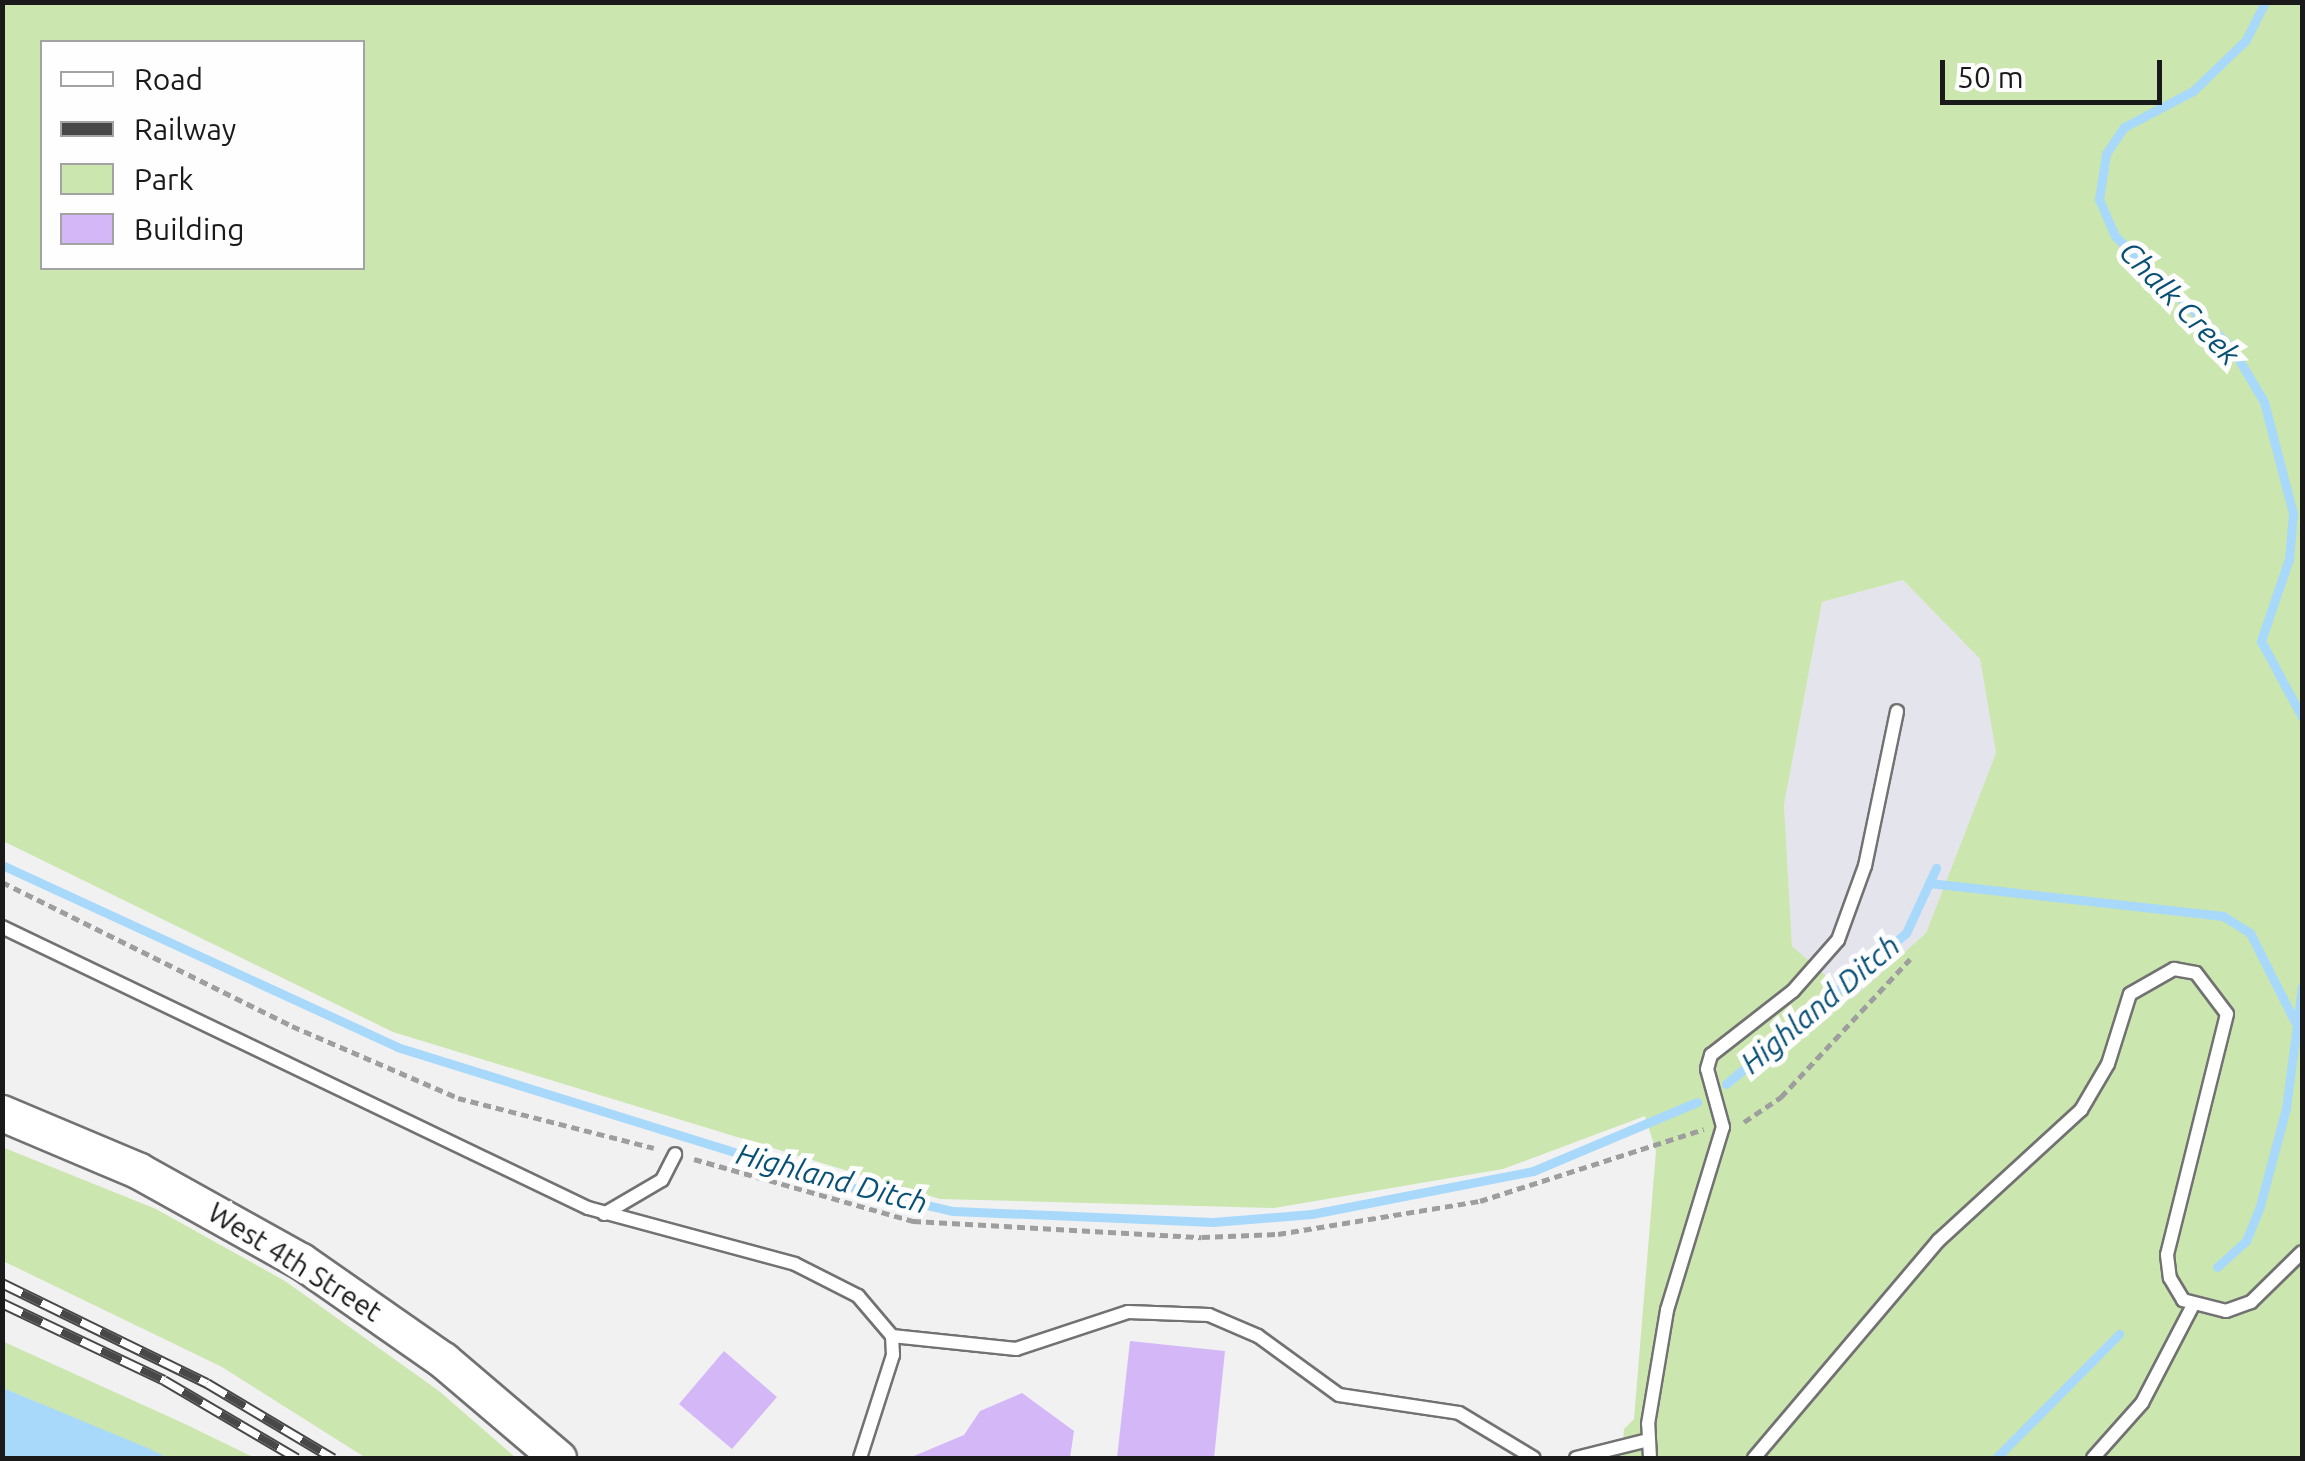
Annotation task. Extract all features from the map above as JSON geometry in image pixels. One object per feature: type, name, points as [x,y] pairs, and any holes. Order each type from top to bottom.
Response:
[{"type":"main road","name":"West 4th Street","points":[[2,1113],[139,1171],[301,1261],[443,1360],[558,1458]]},
{"type":"lane","points":[[1650,1458],[1648,1440],[1667,1310],[1723,1127],[1707,1069],[1711,1055],[1793,991],[1838,940],[1865,866],[1897,711]]},
{"type":"lane","points":[[2,927],[218,1025],[432,1139],[604,1214],[795,1264],[858,1296],[892,1336],[1016,1349],[1128,1312],[1209,1316],[1258,1336],[1340,1395],[1459,1413],[1534,1458]]},
{"type":"lane","points":[[1754,1458],[1938,1242],[2081,1110],[2108,1064],[2130,994],[2174,968],[2196,973],[2228,1014],[2167,1255],[2170,1278],[2194,1305],[2226,1311],[2251,1302],[2302,1252]]},
{"type":"lane","points":[[604,1214],[662,1180],[675,1154]]},
{"type":"lane","points":[[2093,1458],[2142,1403],[2194,1305]]},
{"type":"lane","points":[[860,1458],[889,1375],[892,1336]]},
{"type":"lane","points":[[1576,1458],[1648,1440]]},
{"type":"path","points":[[2,882],[292,1026],[458,1098],[913,1220],[1202,1237],[1278,1234],[1480,1201],[1684,1131],[1723,1127],[1755,1118],[1780,1097],[1910,958]]},
{"type":"shaded area","points":[[1903,580],[1980,659],[1996,753],[1926,933],[1852,1000],[1792,946],[1784,805],[1822,602]]},
{"type":"green space","points":[[2,3],[2302,3],[2302,1458],[1622,1458],[1624,1429],[1634,1419],[1656,1151],[1645,1116],[1503,1169],[1274,1208],[940,1199],[393,1032],[3,841]],"holes":[[[1903,580],[1980,659],[1996,753],[1926,933],[1852,999],[1792,946],[1784,805],[1822,602]]]},
{"type":"green space","points":[[2,1147],[156,1209],[285,1281],[439,1391],[516,1458],[366,1458],[222,1367],[3,1261]]},
{"type":"green space","points":[[2,1341],[255,1458],[168,1458],[3,1388]]},
{"type":"water","points":[[3,1388],[150,1449],[168,1458],[3,1458]]},
{"type":"building","points":[[1130,1341],[1225,1351],[1214,1458],[1117,1458]]},
{"type":"building","points":[[724,1351],[777,1397],[732,1449],[679,1404]]},
{"type":"building","points":[[1022,1393],[1074,1431],[1070,1458],[909,1458],[964,1435],[980,1411]]},
{"type":"waterway","name":"Chalk Creek","points":[[2265,2],[2246,40],[2193,91],[2124,127],[2106,154],[2099,199],[2115,236],[2232,348],[2264,402],[2293,513],[2289,559],[2261,641],[2302,717]]},
{"type":"waterway","name":"Highland Ditch","points":[[2,865],[397,1047],[841,1185],[953,1211],[1213,1222],[1312,1214],[1533,1171],[1697,1102]]},
{"type":"waterway","name":"Highland Ditch","points":[[1726,1084],[1906,933],[1936,868]]},
{"type":"waterway","points":[[1929,883],[2223,916],[2250,933],[2295,1022]]},
{"type":"waterway","name":"Chalk Creek","points":[[2217,1267],[2246,1241],[2260,1206],[2286,1108],[2302,987]]},
{"type":"waterway","name":"Chalk Creek","points":[[1996,1458],[2119,1334]]},
{"type":"railway","points":[[2,1283],[207,1383],[333,1458]]},
{"type":"railway","points":[[2,1303],[164,1380],[297,1458]]}]
